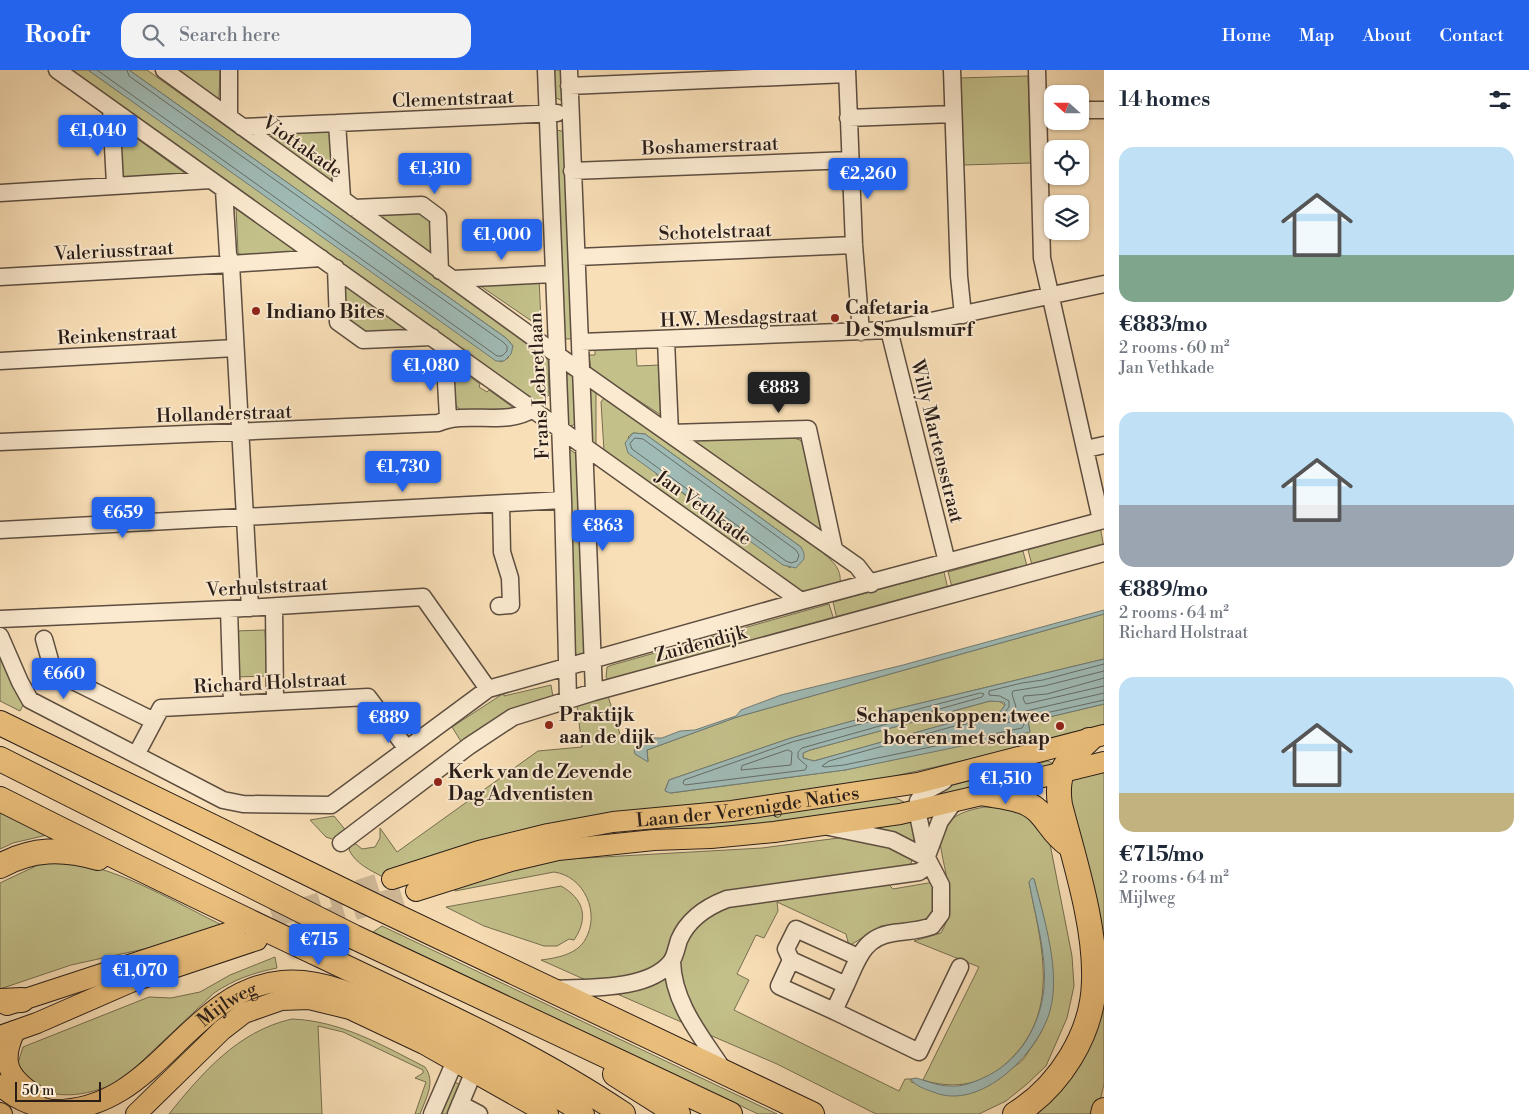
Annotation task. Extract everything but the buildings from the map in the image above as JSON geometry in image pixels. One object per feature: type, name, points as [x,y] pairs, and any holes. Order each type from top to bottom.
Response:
[{"type":"highway","points":[[0,723],[370,904],[812,1113]]},
{"type":"highway","points":[[1015,1114],[1037,1098],[1064,1068],[1079,1041],[1091,1004],[1094,983],[1092,943],[1058,794],[1061,772],[1070,757],[1097,737]]},
{"type":"highway","points":[[0,759],[354,937],[730,1114]]},
{"type":"highway","points":[[986,794],[1015,799],[1030,805],[1049,824],[1056,836],[1070,846]]},
{"type":"highway","points":[[0,799],[152,876],[477,1031],[532,1060],[623,1114]]},
{"type":"highway","points":[[0,866],[19,856],[37,852],[65,851],[152,876]]},
{"type":"highway","points":[[531,1021],[678,1114]]},
{"type":"highway","points":[[1103,1114],[1104,1110]]},
{"type":"main road","name":"Laan der Verenigde Naties","points":[[392,880],[479,851],[581,828],[646,819],[732,811],[887,789],[950,776],[1097,737]]},
{"type":"main road","name":"Laan der Verenigde Naties","points":[[416,891],[512,861],[571,848],[654,840],[711,838],[822,826],[954,802],[986,794],[1014,784],[1104,762]]},
{"type":"main road","points":[[0,1007],[11,1000],[236,930]]},
{"type":"main road","points":[[58,1111],[22,1086],[11,1074],[7,1057],[8,1033],[131,982],[257,940]]},
{"type":"main road","name":"Mijlweg","points":[[0,1085],[25,1102],[58,1111],[86,1112],[123,1098],[151,1076],[223,1005],[247,991],[276,982],[308,982],[355,995],[463,1056],[474,1071],[548,1114]]},
{"type":"main road","name":"Mijlweg","points":[[136,1114],[232,1022],[257,1007],[281,1000],[309,999],[350,1009],[536,1085],[584,1114]]},
{"type":"street","points":[[57,70],[584,445]]},
{"type":"street","name":"Viottakade","points":[[164,70],[580,371]]},
{"type":"street","points":[[229,70],[236,122]]},
{"type":"street","name":"Frans Lebretlaan","points":[[546,70],[563,500],[568,699]]},
{"type":"street","points":[[952,70],[958,276],[963,315]]},
{"type":"street","points":[[1037,70],[1044,106]]},
{"type":"street","points":[[594,692],[591,660],[580,371],[581,342],[578,257],[572,171],[569,78],[847,72],[854,246],[861,332]]},
{"type":"street","points":[[111,110],[115,184]]},
{"type":"street","points":[[1089,110],[1104,110]]},
{"type":"street","name":"Clementstraat","points":[[337,123],[570,113]]},
{"type":"street","points":[[848,118],[953,114]]},
{"type":"street","name":"Viottakade","points":[[236,122],[337,123],[348,203]]},
{"type":"street","points":[[1045,130],[1042,258],[1103,520]]},
{"type":"street","name":"Boshamerstraat","points":[[572,171],[850,160]]},
{"type":"street","points":[[0,193],[102,188],[115,184],[186,181],[218,185]]},
{"type":"street","points":[[218,185],[226,209],[228,254],[231,264],[250,608]]},
{"type":"street","points":[[348,203],[422,205],[438,217],[447,275],[553,274]]},
{"type":"street","name":"Schotelstraat","points":[[578,257],[854,246]]},
{"type":"street","points":[[231,264],[321,258]]},
{"type":"street","name":"Valeriusstraat","points":[[0,277],[231,264]]},
{"type":"street","points":[[336,268],[338,322],[363,340],[438,341]]},
{"type":"street","name":"H.W. Mesdagstraat","points":[[581,342],[889,330],[1104,284]]},
{"type":"street","name":"Willy Martensstraat","points":[[889,330],[948,562]]},
{"type":"street","points":[[666,340],[670,433]]},
{"type":"street","points":[[438,341],[446,365],[448,418],[518,417],[533,408]]},
{"type":"street","name":"Reinkenstraat","points":[[0,361],[235,348]]},
{"type":"street","points":[[580,371],[834,549],[857,566],[870,584]]},
{"type":"street","name":"Hollanderstraat","points":[[0,442],[438,423],[448,418]]},
{"type":"street","points":[[670,433],[808,429],[834,549]]},
{"type":"street","name":"Jan Vethkade","points":[[584,445],[801,601]]},
{"type":"street","points":[[1086,449],[1104,445]]},
{"type":"street","points":[[0,530],[563,500]]},
{"type":"street","points":[[499,606],[511,606],[510,578],[502,552],[501,504]]},
{"type":"street","name":"Zuidendijk","points":[[488,689],[801,601],[1103,520]]},
{"type":"street","name":"Zuidendijk","points":[[342,843],[469,746],[513,717],[568,699],[1104,553]]},
{"type":"street","name":"Verhulststraat","points":[[0,619],[250,608],[423,597],[488,689]]},
{"type":"street","points":[[274,606],[276,701]]},
{"type":"street","points":[[229,609],[232,704]]},
{"type":"street","points":[[0,636],[30,700],[223,800],[244,804],[331,805],[488,689]]},
{"type":"street","points":[[44,639],[53,671],[154,721]]},
{"type":"street","name":"Richard Holstraat","points":[[136,755],[161,708],[368,697],[407,749]]},
{"type":"street","points":[[834,1011],[858,957],[870,940],[890,933],[924,929],[932,926],[938,920],[942,906],[941,884],[928,861],[917,810],[918,801],[923,793],[950,776]]},
{"type":"street","points":[[887,789],[907,798],[917,810]]},
{"type":"street","points":[[724,1071],[680,1002],[674,985],[672,961],[680,937],[689,923],[703,910],[727,899],[920,872],[928,861],[940,821],[954,802]]},
{"type":"street","points":[[822,826],[892,840],[928,861]]},
{"type":"street","points":[[846,985],[791,960],[786,949],[796,930],[858,957]]},
{"type":"street","points":[[791,960],[779,986],[919,1052],[960,967]]},
{"type":"street","points":[[552,989],[610,986],[632,982],[652,976],[672,961]]},
{"type":"street","points":[[432,1114],[463,1056]]},
{"type":"street","points":[[474,1071],[458,1109],[479,1114]]},
{"type":"shaded area","points":[[66,70],[88,70],[501,362],[508,358],[513,346],[506,338],[129,70],[147,70],[531,344],[548,358],[549,395],[541,402],[535,403]]},
{"type":"shaded area","points":[[178,70],[220,70],[219,97],[217,98]]},
{"type":"shaded area","points":[[550,70],[565,70],[567,96],[561,100],[551,96]]},
{"type":"shaded area","points":[[1028,76],[1031,163],[963,165],[959,78]]},
{"type":"shaded area","points":[[118,125],[190,177],[126,179],[123,177]]},
{"type":"shaded area","points":[[331,129],[332,187],[258,132]]},
{"type":"shaded area","points":[[557,130],[565,132],[575,334],[570,339],[565,339],[561,335],[553,134]]},
{"type":"shaded area","points":[[236,207],[299,253],[242,255],[238,253]]},
{"type":"shaded area","points":[[419,212],[433,222],[434,260],[373,216]]},
{"type":"shaded area","points":[[539,279],[541,321],[536,324],[479,285]]},
{"type":"shaded area","points":[[345,284],[411,333],[365,335],[345,323],[343,290]]},
{"type":"shaded area","points":[[636,348],[637,366],[660,365],[661,415],[591,370],[589,355],[595,355],[595,349]]},
{"type":"shaded area","points":[[453,365],[480,384],[479,387],[487,392],[489,390],[515,409],[460,410],[455,404]]},
{"type":"shaded area","points":[[569,374],[574,377],[576,422],[572,426],[567,426],[565,375]]},
{"type":"shaded area","points":[[589,381],[596,385],[596,450],[592,446]]},
{"type":"shaded area","points":[[606,395],[821,551],[838,569],[840,584],[805,594],[604,451],[601,402]],"holes":[[[633,433],[645,434],[801,547],[790,568],[658,476],[628,437]]]},
{"type":"shaded area","points":[[794,438],[800,440],[805,446],[822,535],[690,439]]},
{"type":"shaded area","points":[[566,447],[578,455],[586,651],[578,655],[574,653]]},
{"type":"shaded area","points":[[1100,526],[1104,548],[1032,565],[1028,550],[1087,533],[1090,529]]},
{"type":"shaded area","points":[[1023,551],[1028,570],[952,587],[948,572]]},
{"type":"shaded area","points":[[944,572],[948,589],[943,593],[938,590],[837,619],[833,602]]},
{"type":"shaded area","points":[[829,604],[834,620],[608,680],[606,677],[607,667],[612,665]]},
{"type":"shaded area","points":[[1104,614],[1104,659],[888,711],[791,738],[669,780],[665,790],[671,793],[845,770],[1030,731],[1028,722],[1104,704],[1104,729],[846,787],[747,800],[383,877],[359,863],[349,850],[351,845],[356,844],[362,849],[375,847],[380,838],[380,828],[397,852],[538,751],[582,747],[577,706],[608,696],[620,734],[651,738],[639,746],[635,754],[648,761],[647,750],[737,717]]},
{"type":"shaded area","points":[[265,630],[267,676],[236,677],[235,631]]},
{"type":"shaded area","points":[[0,647],[26,700],[20,711],[0,701]]},
{"type":"shaded area","points":[[551,685],[553,697],[511,709],[462,743],[452,727],[504,693],[504,696]]},
{"type":"shaded area","points":[[990,701],[999,701],[1005,705],[1000,712],[950,723],[814,761],[803,758],[803,753],[810,750]]},
{"type":"shaded area","points":[[1048,761],[1052,763],[1053,767],[930,801],[928,794],[941,788]]},
{"type":"shaded area","points":[[1104,772],[1104,1084],[1097,1114],[1031,1114],[1095,1027],[1066,781]]},
{"type":"shaded area","points":[[892,796],[904,802],[903,804],[833,818],[537,843],[590,831]]},
{"type":"shaded area","points":[[997,805],[1028,818],[1045,835],[1050,844],[1072,956],[1074,986],[1067,1018],[1046,1066],[1006,1101],[979,1114],[876,1114],[777,1064],[705,1033],[677,982],[680,950],[700,921],[716,910],[735,904],[885,881],[893,889],[934,882],[935,910],[928,920],[881,926],[849,946],[846,934],[777,902],[778,911],[764,938],[756,935],[737,974],[749,980],[734,1010],[899,1091],[905,1079],[911,1079],[911,1082],[964,1094],[1020,1063],[1042,1030],[1049,1010],[1052,989],[1049,944],[1034,879],[1029,882],[1039,932],[1043,981],[1041,1004],[1034,1026],[1021,1047],[1002,1067],[984,1078],[974,1082],[954,1085],[923,1080],[979,967],[914,941],[941,933],[949,911],[947,877],[940,842],[947,824],[953,818],[978,808]]},
{"type":"shaded area","points":[[0,812],[47,835],[13,843],[0,849]]},
{"type":"shaded area","points":[[334,816],[348,833],[338,841],[326,837],[310,820]]},
{"type":"shaded area","points":[[911,817],[916,847],[859,829]]},
{"type":"shaded area","points":[[846,837],[872,840],[891,845],[907,854],[912,859],[911,864],[897,870],[737,891],[670,947],[662,960],[649,969],[630,976],[588,981],[541,960],[559,957],[576,949],[585,940],[589,929],[591,919],[587,897],[574,881],[565,875],[554,872],[455,891],[454,887],[550,860],[762,848]]},
{"type":"shaded area","points":[[69,861],[110,872],[130,880],[226,927],[185,940],[71,965],[0,989],[0,883],[40,864]]},
{"type":"shaded area","points":[[561,886],[575,897],[582,910],[583,917],[579,932],[574,940],[569,939],[557,946],[544,946],[484,926],[446,907]]},
{"type":"shaded area","points":[[382,926],[777,1114],[758,1114],[373,932]]},
{"type":"shaded area","points":[[275,957],[277,968],[244,977],[214,993],[123,1079],[100,1089],[62,1095],[49,1092],[37,1088],[27,1080],[18,1063],[23,1047],[149,997],[171,998],[200,992],[230,975]]},
{"type":"shaded area","points":[[668,970],[688,1025],[608,990]]},
{"type":"shaded area","points":[[292,1019],[327,1024],[344,1029],[425,1067],[430,1078],[430,1084],[420,1114],[415,1114],[426,1082],[415,1078],[423,1073],[423,1070],[343,1032],[318,1026],[322,1114],[169,1114],[208,1069],[238,1044],[255,1033]]},
{"type":"shaded area","points":[[449,1079],[464,1087],[453,1114],[435,1114]]},
{"type":"water","points":[[88,70],[129,70],[506,338],[513,346],[511,354],[504,361],[496,361]]},
{"type":"water","points":[[633,433],[645,434],[801,547],[804,559],[796,568],[783,565],[628,453],[625,443]]},
{"type":"water","points":[[1104,610],[1104,614],[737,717],[647,750],[648,762],[635,754],[634,750],[651,738],[662,738],[680,731],[695,730],[736,716],[741,710],[781,695],[903,665]]},
{"type":"water","points":[[1104,659],[1104,704],[1028,722],[1030,732],[845,770],[670,793],[665,791],[669,780],[791,738],[888,711]],"holes":[[[990,701],[1004,702],[1005,705],[1000,712],[950,723],[814,761],[803,758],[803,753],[810,750]]]},
{"type":"water","points":[[1032,878],[1034,879],[1050,945],[1054,979],[1050,1011],[1043,1027],[1033,1044],[1020,1060],[1005,1075],[988,1086],[970,1094],[951,1096],[920,1087],[911,1079],[916,1078],[946,1086],[954,1086],[983,1078],[1007,1063],[1026,1042],[1038,1016],[1044,988],[1044,961],[1029,882]]},
{"type":"tunnel","points":[[244,927],[392,879]]},
{"type":"tunnel","points":[[268,937],[416,891]]},
{"type":"place","name":"Indiano Bites","points":[[256,311]]},
{"type":"place","name":"Cafetaria De Smulsmurf","points":[[835,318]]},
{"type":"place","name":"Praktijk aan de dijk","points":[[549,725]]},
{"type":"place","name":"Schapenkoppen: twee boeren met schaap","points":[[1060,726]]},
{"type":"place","name":"Kerk van de Zevende Dag Adventisten","points":[[438,782]]}]
